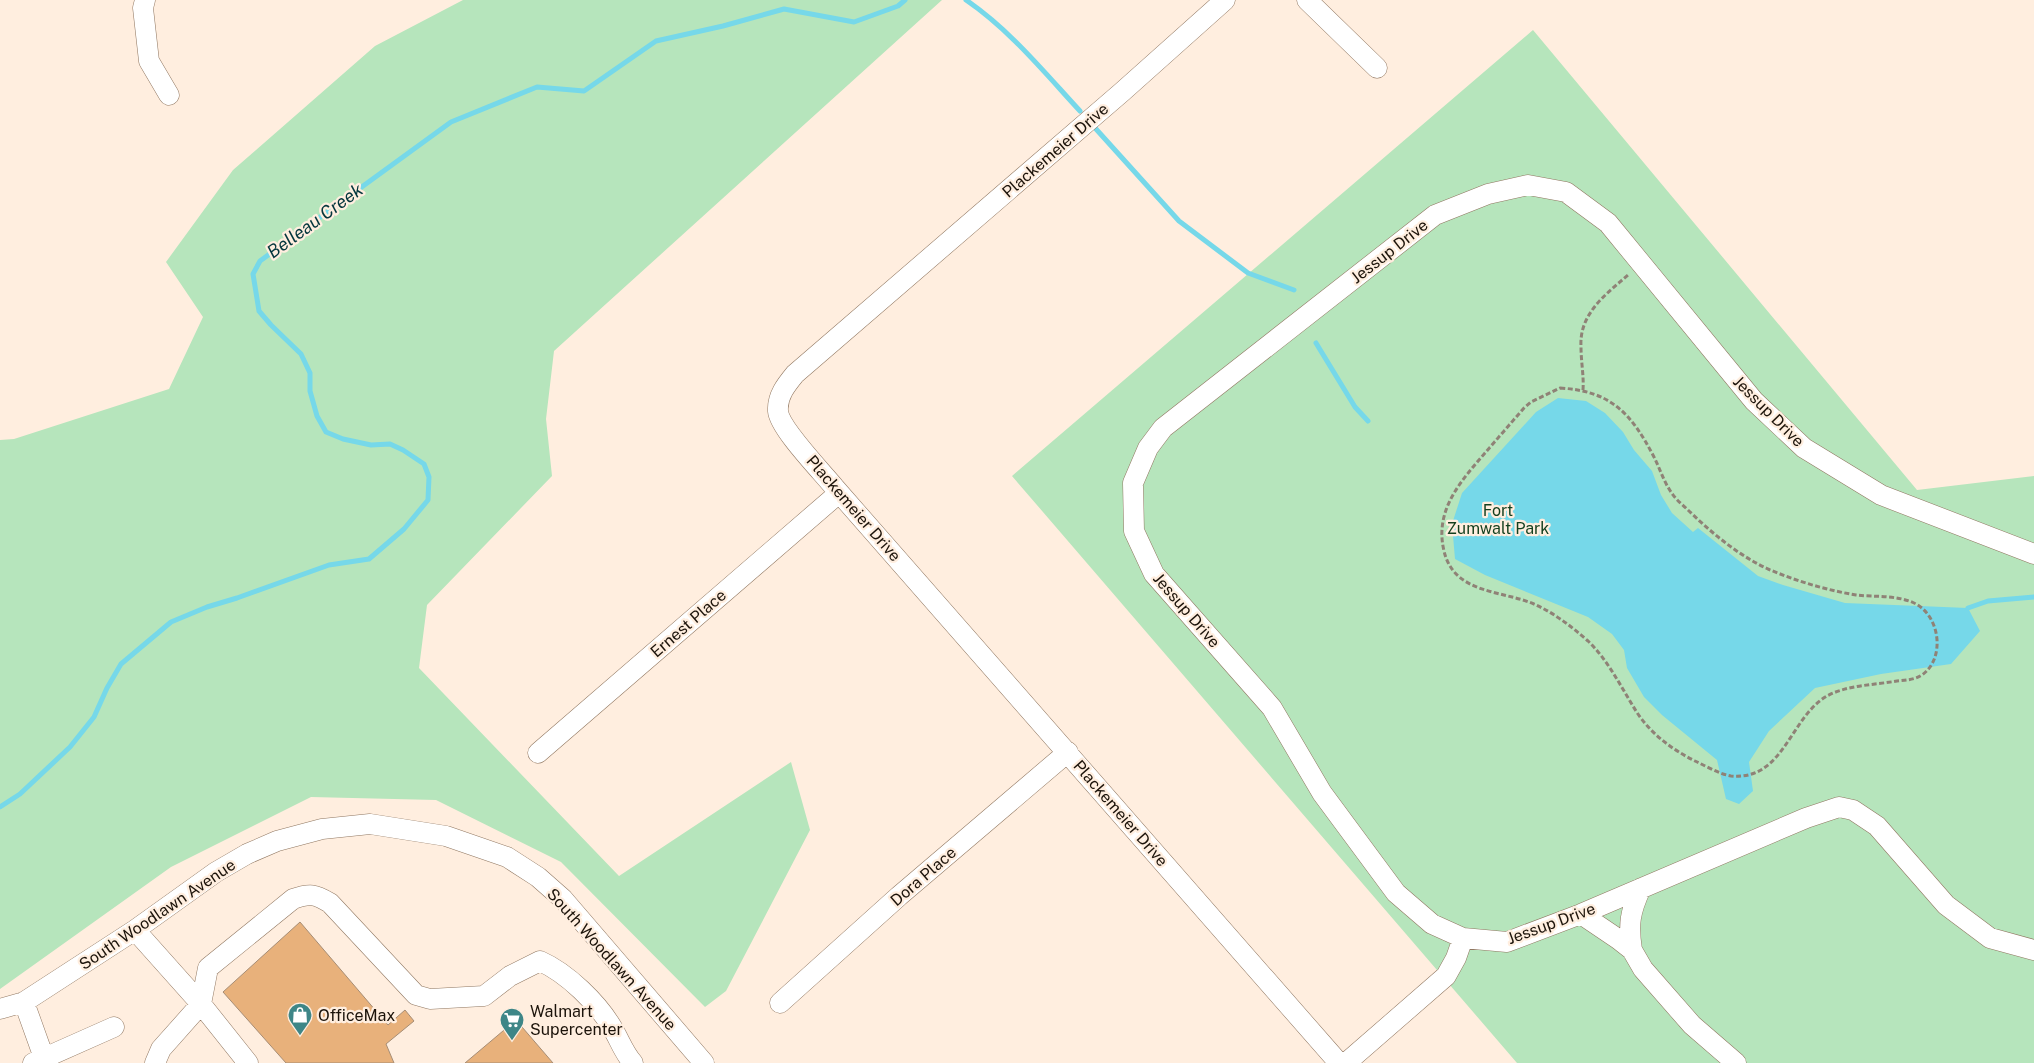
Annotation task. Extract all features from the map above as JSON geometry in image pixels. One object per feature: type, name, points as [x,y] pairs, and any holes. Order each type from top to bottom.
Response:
[{"type":"street","points":[[145,0],[143,8],[149,61],[169,95]]},
{"type":"street","name":"Plackemeier Drive","points":[[1225,0],[814,357],[786,384],[778,399],[778,413],[784,426],[839,493],[1339,1063]]},
{"type":"street","points":[[1307,0],[1377,68]]},
{"type":"street","name":"Jessup Drive","points":[[2034,554],[1881,495],[1804,448],[1754,401],[1608,223],[1566,192],[1528,185],[1488,194],[1435,215],[1163,428],[1148,448],[1133,483],[1134,531],[1154,574],[1272,708],[1322,792],[1396,893],[1432,924],[1463,938],[1507,942],[1581,914],[1806,818],[1839,807],[1853,810],[1877,826],[1946,905],[1990,938],[2034,950]]},
{"type":"street","name":"Ernest Place","points":[[538,753],[839,493]]},
{"type":"street","name":"Dora Place","points":[[780,1003],[899,896],[1068,752]]},
{"type":"street","name":"South Woodlawn Avenue","points":[[0,1009],[24,1002],[136,930],[216,872],[247,854],[277,841],[322,829],[370,824],[446,836],[479,845],[507,857],[538,877],[563,898],[704,1063]]},
{"type":"street","points":[[1632,950],[1629,935],[1631,910],[1641,888]]},
{"type":"street","points":[[155,1063],[161,1049],[201,1004],[208,968],[293,900],[306,894],[318,896],[330,903],[416,995],[430,999],[484,996],[510,976],[540,961],[556,968],[588,997],[612,1027],[627,1057],[633,1063]]},
{"type":"street","points":[[1581,914],[1618,938],[1632,950],[1643,968],[1692,1025],[1736,1063]]},
{"type":"street","points":[[136,930],[201,1004],[248,1063]]},
{"type":"street","points":[[1346,1063],[1446,976],[1456,958],[1463,938]]},
{"type":"street","points":[[24,1002],[39,1061],[114,1026]]},
{"type":"path","points":[[1583,390],[1581,334],[1589,313],[1597,302],[1642,263]]},
{"type":"path","points":[[1560,388],[1583,390],[1602,396],[1615,404],[1647,444],[1672,495],[1722,541],[1757,564],[1790,578],[1827,589],[1855,595],[1904,600],[1916,604],[1926,613],[1936,630],[1936,650],[1931,666],[1914,679],[1849,688],[1826,697],[1810,710],[1781,753],[1773,761],[1754,773],[1729,776],[1683,756],[1668,745],[1644,722],[1613,672],[1587,640],[1559,618],[1542,608],[1520,598],[1480,590],[1464,581],[1451,568],[1444,551],[1443,519],[1453,493],[1524,408],[1531,402],[1560,388]]},
{"type":"green space","points":[[463,0],[942,0],[554,351],[546,419],[552,476],[427,605],[419,668],[619,876],[791,762],[810,830],[726,991],[705,1007],[561,862],[436,800],[311,797],[171,867],[0,989],[0,440],[14,439],[169,389],[203,317],[166,262],[233,170],[375,46]]},
{"type":"green space","name":"Fort Zumwalt Park","points":[[1533,30],[1917,490],[2034,476],[2034,1063],[1517,1063],[1012,476]]},
{"type":"water","points":[[1558,398],[1586,401],[1605,413],[1623,432],[1634,450],[1652,471],[1661,495],[1672,513],[1693,532],[1698,528],[1758,576],[1845,603],[1968,608],[1980,631],[1951,664],[1881,674],[1815,688],[1769,731],[1749,762],[1753,791],[1739,804],[1726,799],[1717,760],[1662,715],[1644,697],[1627,668],[1624,650],[1612,634],[1588,617],[1485,575],[1455,559],[1452,524],[1462,493],[1536,412]]},
{"type":"building","points":[[300,922],[388,1025],[405,1010],[414,1021],[386,1044],[394,1063],[286,1063],[223,992]]},
{"type":"building","name":"Walmart Supercenter","points":[[516,1020],[553,1063],[465,1063]]},
{"type":"waterway","name":"Belleau Creek","points":[[0,807],[20,794],[70,747],[94,717],[107,688],[121,664],[171,622],[207,607],[329,565],[369,559],[404,529],[428,500],[429,477],[424,464],[390,444],[371,445],[343,439],[326,432],[317,416],[310,391],[310,373],[301,354],[259,311],[253,274],[260,261],[451,122],[537,87],[584,91],[656,41],[723,26],[784,9],[854,22],[898,6],[905,0]]},
{"type":"waterway","points":[[966,0],[1012,38],[1080,111]]},
{"type":"waterway","points":[[1096,129],[1179,221],[1248,273],[1294,290]]},
{"type":"waterway","points":[[1316,343],[1355,407],[1368,421]]},
{"type":"waterway","points":[[1968,608],[1988,601],[2034,597]]},
{"type":"place","name":"OfficeMax","points":[[300,1036]]},
{"type":"place","name":"Walmart Supercenter","points":[[512,1041]]}]
